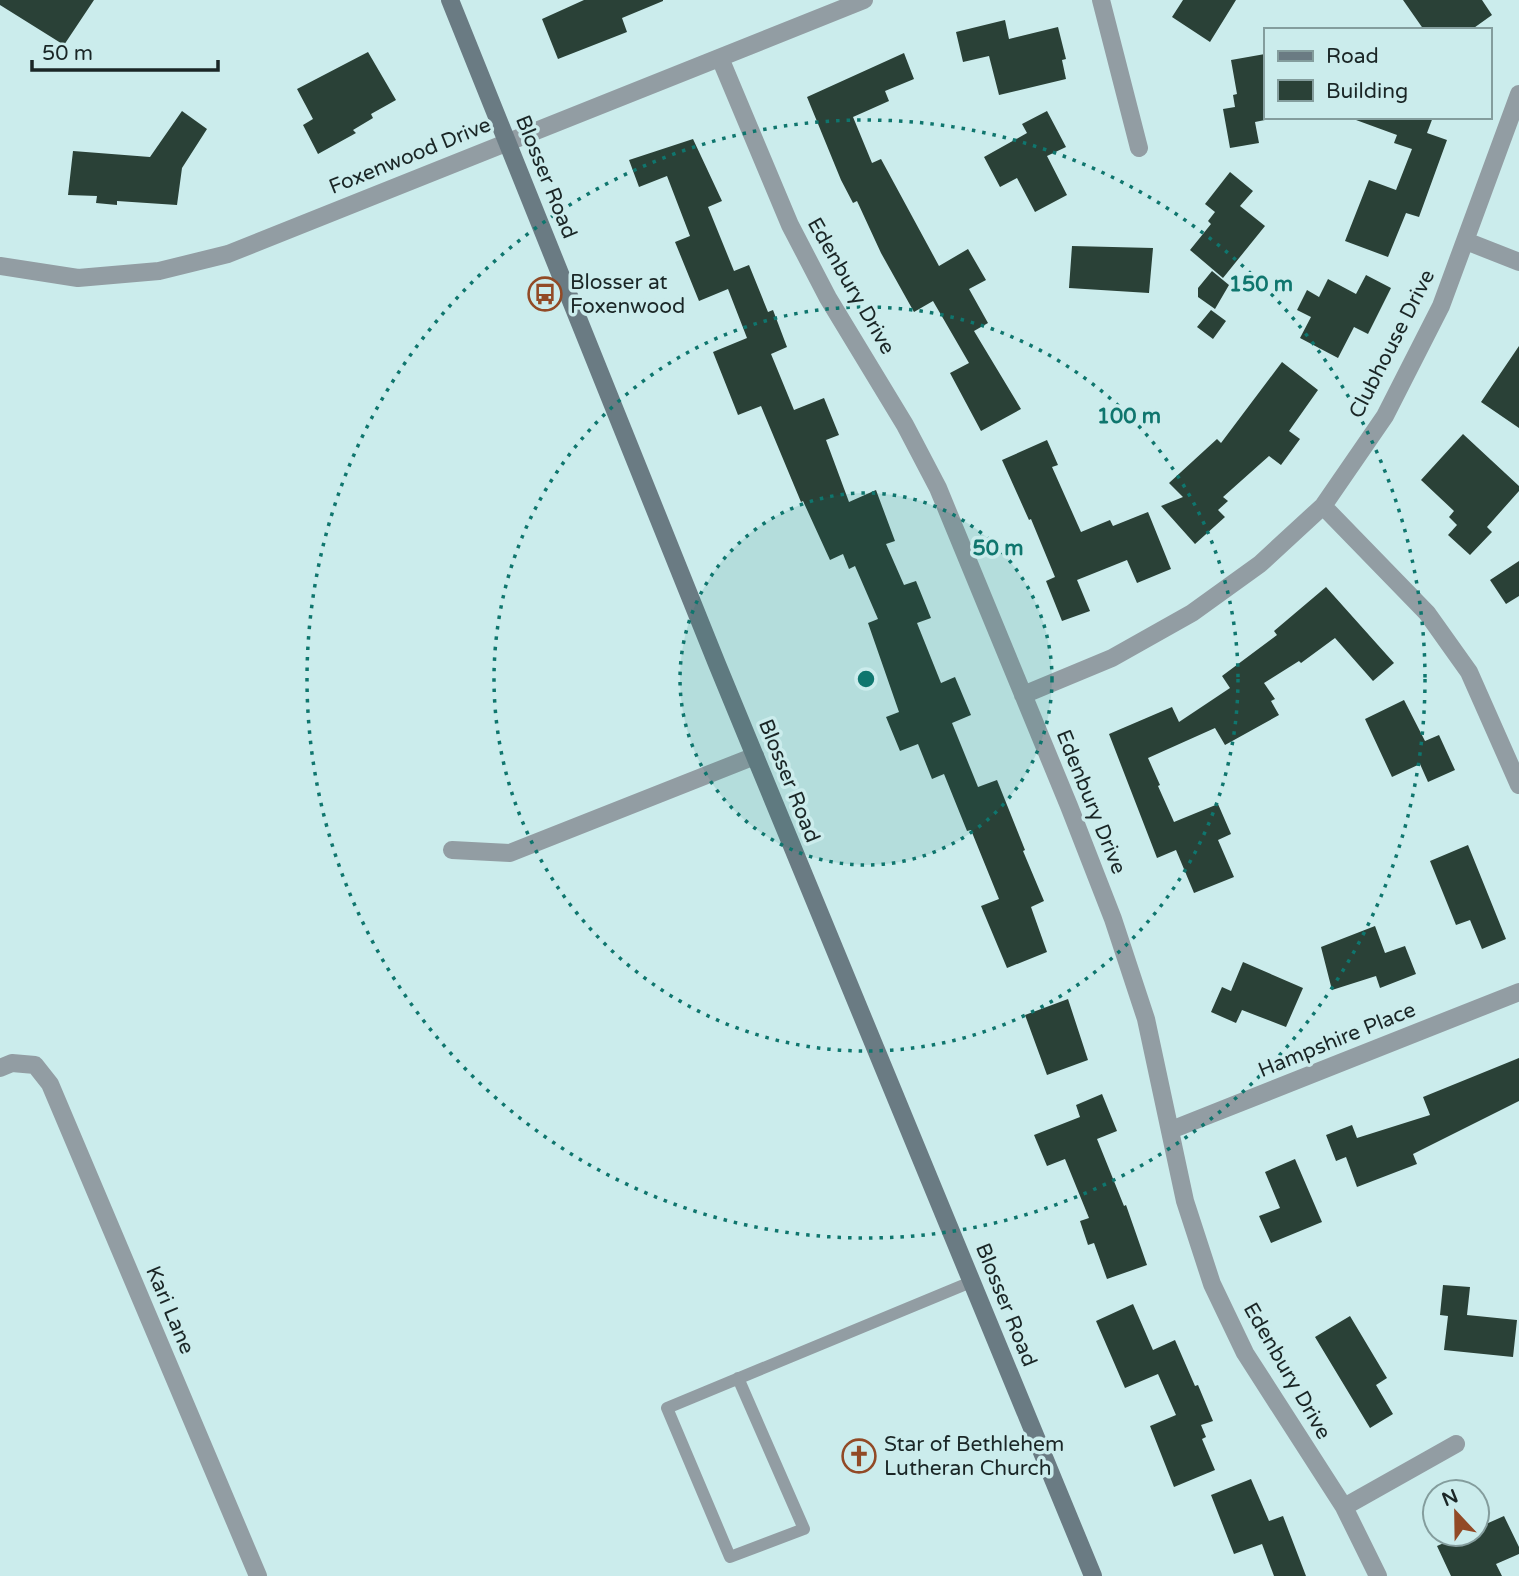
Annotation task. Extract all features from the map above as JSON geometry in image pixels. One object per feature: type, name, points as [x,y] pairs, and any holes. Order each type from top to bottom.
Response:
[{"type":"street","name":"Blosser Road","points":[[450,0],[755,756],[1092,1576]]},
{"type":"street","name":"Foxenwood Drive","points":[[0,266],[78,278],[159,271],[228,254],[864,0]]},
{"type":"street","points":[[1101,0],[1139,148]]},
{"type":"street","name":"Edenbury Drive","points":[[720,58],[790,225],[828,298],[905,425],[938,488],[1113,919],[1146,1019],[1185,1201],[1212,1284],[1244,1353],[1343,1507],[1378,1576]]},
{"type":"street","name":"Clubhouse Drive","points":[[1023,695],[1112,658],[1192,613],[1261,564],[1323,506],[1385,416],[1441,306],[1519,94]]},
{"type":"street","points":[[1466,241],[1519,262]]},
{"type":"street","points":[[1323,506],[1427,613],[1469,672],[1519,785]]},
{"type":"street","points":[[452,850],[510,853],[755,756]]},
{"type":"street","name":"Hampshire Place","points":[[1171,1130],[1519,992]]},
{"type":"street","name":"Kari Lane","points":[[0,1068],[12,1063],[34,1065],[50,1084],[258,1576]]},
{"type":"street","points":[[1343,1507],[1456,1444]]},
{"type":"lane","points":[[738,1378],[804,1529],[730,1557],[667,1408],[738,1378],[971,1282]]},
{"type":"building","points":[[0,0],[94,0],[64,45],[0,5]]},
{"type":"building","points":[[584,0],[663,1],[622,18],[627,32],[558,59],[542,19]]},
{"type":"building","points":[[1183,0],[1236,0],[1210,42],[1172,17]]},
{"type":"building","points":[[1403,0],[1482,0],[1492,15],[1474,28],[1423,28]]},
{"type":"building","points":[[1005,20],[1009,39],[1058,27],[1066,59],[1062,60],[1066,79],[999,95],[989,56],[963,62],[956,32]]},
{"type":"building","points":[[368,52],[396,100],[371,114],[373,118],[353,130],[356,133],[318,154],[303,125],[313,119],[297,89]]},
{"type":"building","points":[[904,53],[914,79],[885,91],[889,101],[853,117],[872,163],[881,159],[939,266],[968,249],[986,280],[969,289],[988,323],[974,331],[1021,409],[981,431],[950,373],[969,363],[933,301],[914,312],[881,253],[857,201],[853,203],[841,180],[807,97]]},
{"type":"building","points":[[1264,54],[1265,120],[1255,122],[1259,143],[1230,148],[1223,109],[1235,107],[1233,95],[1237,94],[1231,60]]},
{"type":"building","points":[[182,111],[207,129],[182,168],[177,205],[117,201],[117,205],[96,203],[97,196],[68,195],[73,151],[150,157]]},
{"type":"building","points":[[1047,111],[1066,147],[1047,156],[1067,195],[1035,212],[1017,178],[1000,187],[984,157],[1027,133],[1022,124]]},
{"type":"building","points":[[1432,119],[1427,133],[1447,140],[1419,217],[1406,213],[1388,257],[1345,241],[1369,180],[1396,190],[1412,149],[1394,143],[1397,135],[1356,120]]},
{"type":"building","points":[[693,139],[722,201],[708,207],[734,271],[749,265],[768,312],[773,310],[787,347],[771,354],[794,410],[824,398],[839,435],[826,440],[849,502],[876,490],[895,541],[886,544],[904,585],[916,581],[931,618],[917,623],[941,683],[955,677],[971,715],[952,723],[978,787],[997,780],[1044,901],[1031,907],[1047,952],[1007,968],[981,906],[999,899],[971,830],[967,831],[944,774],[932,779],[918,744],[900,751],[886,717],[899,712],[868,623],[878,619],[855,566],[849,569],[843,554],[830,560],[803,501],[801,502],[761,406],[738,415],[713,352],[747,338],[728,289],[699,301],[675,242],[690,236],[667,176],[639,187],[629,160]]},
{"type":"building","points":[[1230,172],[1253,191],[1240,206],[1265,226],[1223,278],[1190,250],[1211,224],[1208,221],[1215,212],[1205,204]]},
{"type":"building","points":[[1072,246],[1153,248],[1149,293],[1069,288]]},
{"type":"building","points":[[1212,271],[1229,285],[1215,309],[1198,297],[1198,288]]},
{"type":"building","points":[[1366,275],[1391,288],[1368,334],[1354,327],[1338,358],[1300,338],[1311,317],[1297,310],[1307,290],[1319,297],[1328,279],[1356,294]]},
{"type":"building","points":[[1211,310],[1226,321],[1213,339],[1197,327]]},
{"type":"building","points":[[1519,346],[1519,428],[1481,402]]},
{"type":"building","points":[[1282,362],[1318,390],[1289,431],[1300,439],[1281,465],[1269,456],[1223,497],[1228,501],[1218,510],[1225,517],[1195,544],[1161,506],[1183,497],[1169,483],[1217,439],[1221,443]]},
{"type":"building","points":[[1463,434],[1519,486],[1519,491],[1487,527],[1492,532],[1470,555],[1448,535],[1457,525],[1449,517],[1454,511],[1421,480]]},
{"type":"building","points":[[1047,440],[1058,465],[1052,467],[1081,532],[1110,520],[1113,526],[1148,512],[1171,569],[1137,583],[1127,560],[1077,580],[1090,611],[1062,621],[1046,581],[1055,577],[1002,460]]},
{"type":"building","points":[[1519,561],[1519,596],[1506,604],[1490,580]]},
{"type":"building","points":[[1326,587],[1394,663],[1373,681],[1335,638],[1301,663],[1299,661],[1264,683],[1275,699],[1271,701],[1279,715],[1225,745],[1215,728],[1148,758],[1174,822],[1218,804],[1231,834],[1218,840],[1234,877],[1194,893],[1176,850],[1157,858],[1109,734],[1172,707],[1179,722],[1230,688],[1222,676],[1277,635],[1274,631]]},
{"type":"building","points":[[1404,700],[1425,741],[1439,735],[1455,770],[1428,782],[1420,764],[1392,777],[1365,719]]},
{"type":"building","points":[[1468,845],[1506,939],[1482,949],[1470,920],[1456,925],[1430,861]]},
{"type":"building","points":[[1375,926],[1385,953],[1405,946],[1416,974],[1380,988],[1376,976],[1332,990],[1321,947]]},
{"type":"building","points":[[1243,962],[1303,988],[1286,1027],[1242,1010],[1236,1023],[1211,1012],[1222,987],[1231,991]]},
{"type":"building","points":[[1068,999],[1088,1060],[1047,1075],[1025,1015]]},
{"type":"building","points":[[1519,1058],[1519,1101],[1413,1154],[1417,1164],[1357,1187],[1346,1157],[1336,1161],[1326,1135],[1352,1125],[1357,1138],[1430,1115],[1423,1097]]},
{"type":"building","points":[[1102,1094],[1117,1131],[1097,1139],[1124,1206],[1126,1205],[1147,1265],[1107,1279],[1094,1243],[1088,1245],[1080,1221],[1089,1218],[1065,1159],[1047,1166],[1034,1135],[1080,1117],[1076,1105]]},
{"type":"building","points":[[1295,1159],[1322,1222],[1271,1243],[1259,1216],[1280,1208],[1265,1172]]},
{"type":"building","points":[[1443,1285],[1470,1287],[1467,1315],[1517,1320],[1513,1357],[1444,1350],[1448,1316],[1440,1315]]},
{"type":"building","points":[[1133,1304],[1153,1350],[1175,1340],[1213,1421],[1201,1425],[1206,1437],[1202,1439],[1215,1470],[1174,1487],[1150,1426],[1176,1415],[1158,1374],[1125,1388],[1096,1321]]},
{"type":"building","points":[[1350,1316],[1387,1378],[1376,1385],[1393,1414],[1370,1428],[1315,1337]]},
{"type":"building","points":[[1251,1479],[1269,1521],[1283,1516],[1306,1576],[1274,1576],[1262,1544],[1234,1554],[1211,1495]]},
{"type":"building","points":[[1504,1516],[1519,1547],[1519,1554],[1496,1564],[1502,1576],[1451,1576],[1438,1548],[1491,1548],[1491,1522]]},
{"type":"place","name":"Blosser at Foxenwood","points":[[545,294]]},
{"type":"place","name":"Star of Bethlehem Lutheran Church","points":[[859,1456]]}]
